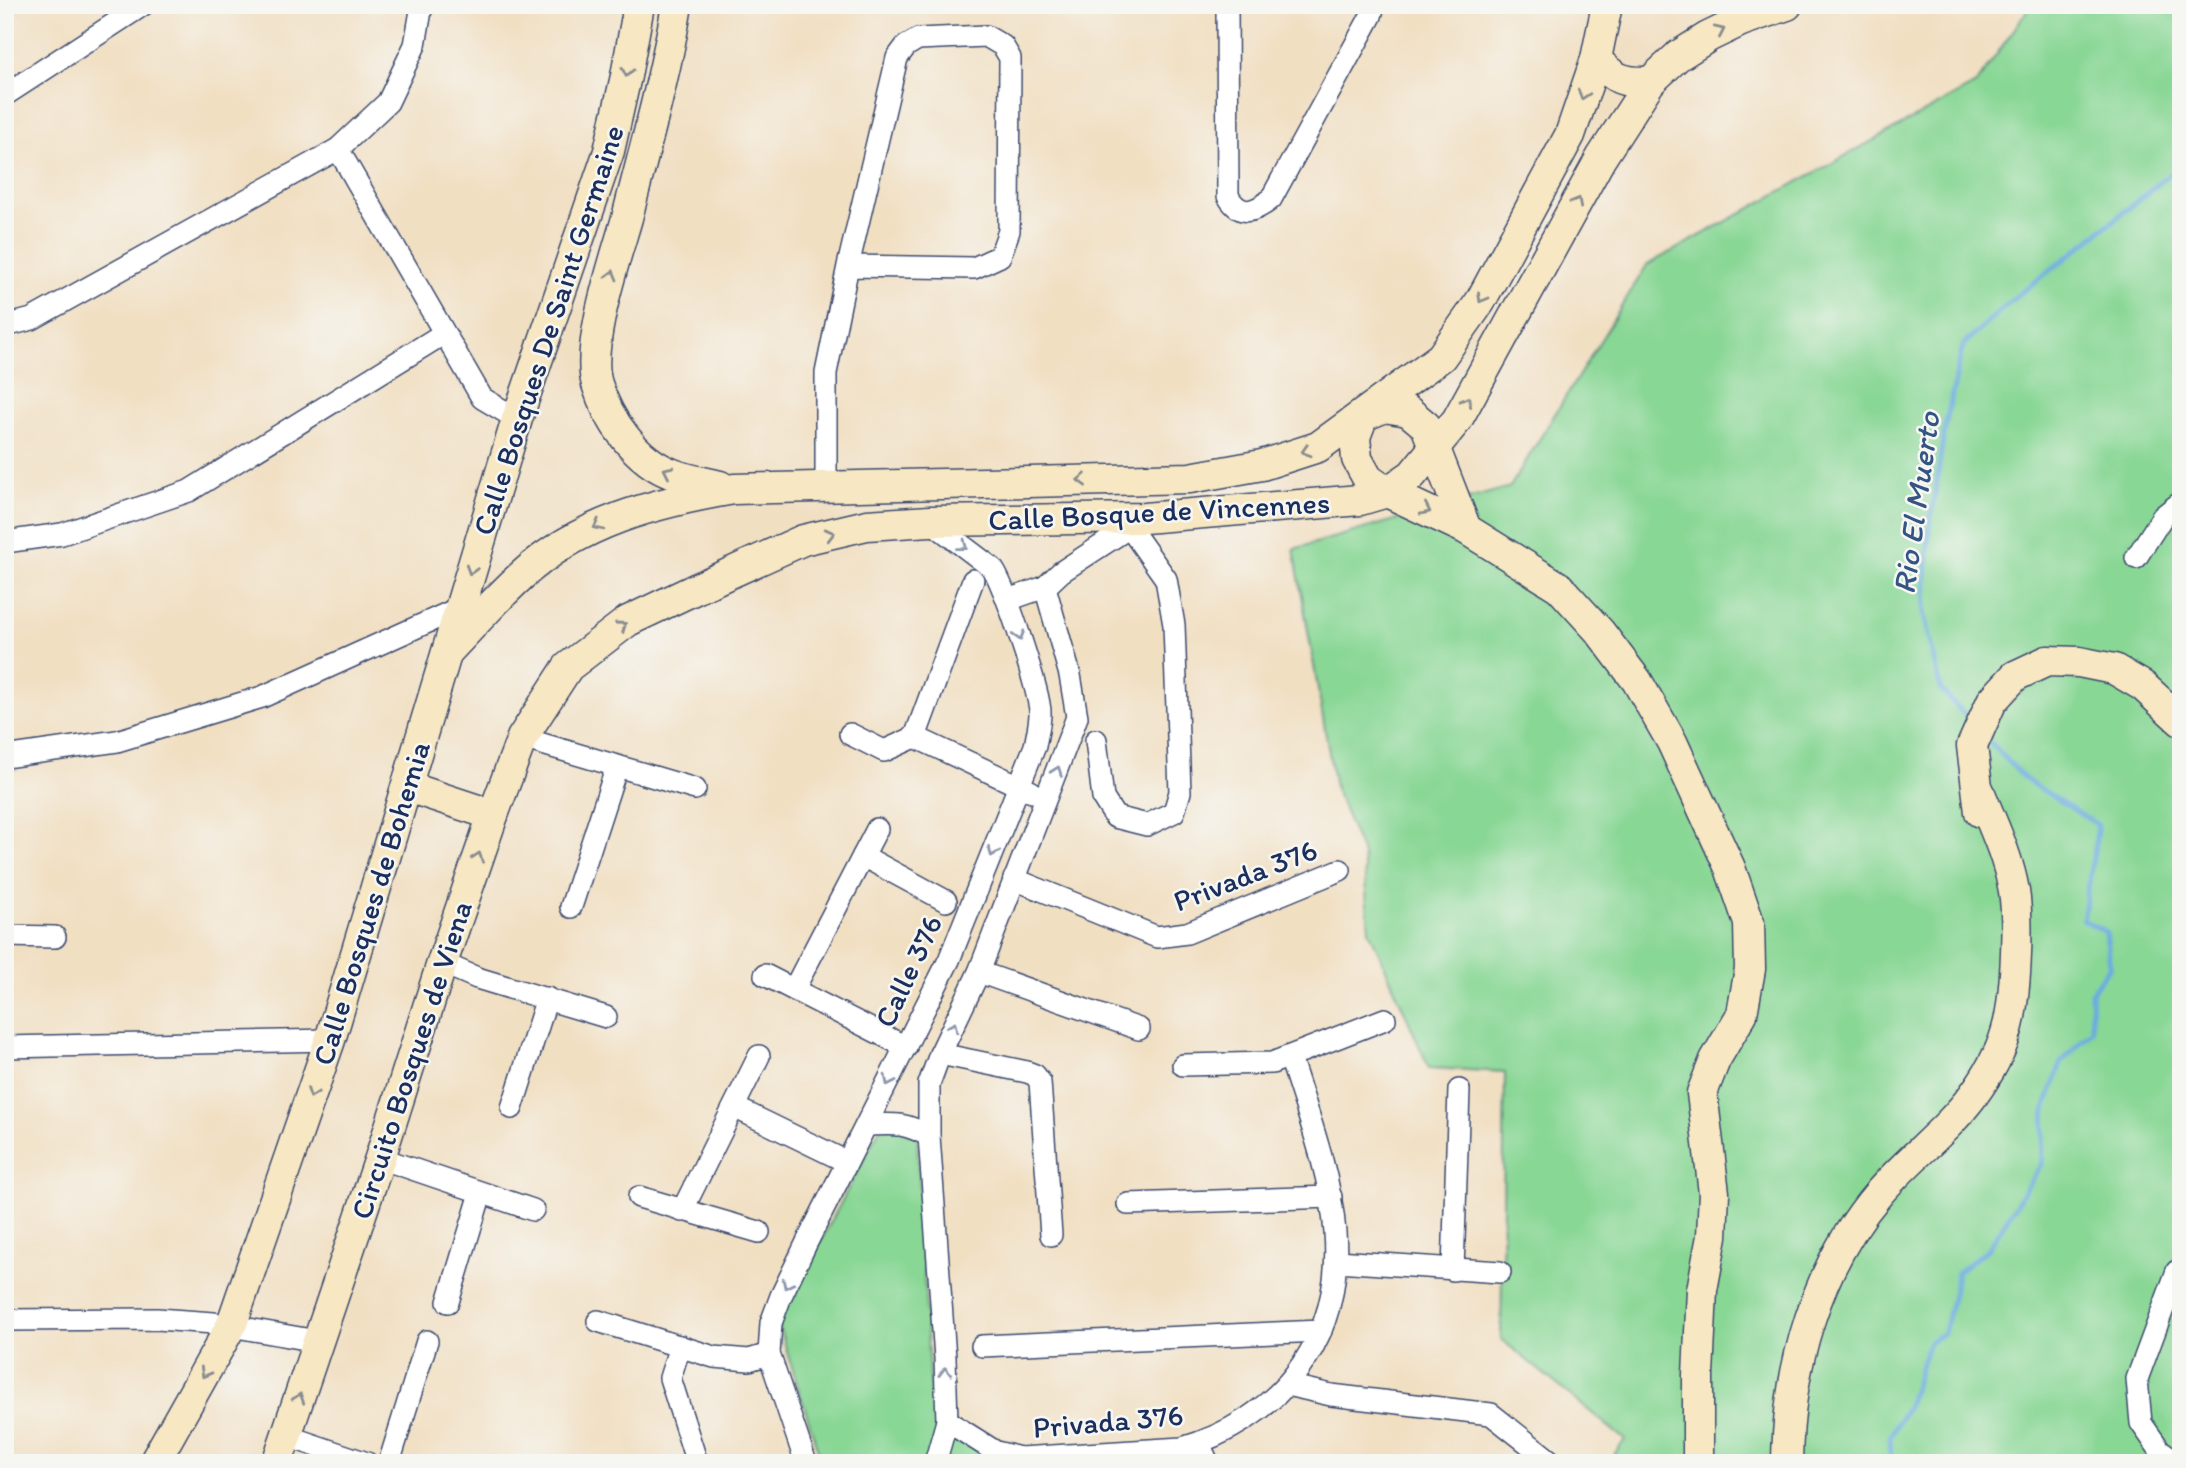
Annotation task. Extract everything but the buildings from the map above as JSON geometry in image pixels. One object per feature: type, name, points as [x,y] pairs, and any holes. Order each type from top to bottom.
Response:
[{"type":"main road","name":"Calle Bosques De Saint Germaine","points":[[446,653],[517,419],[609,151],[639,5]]},
{"type":"main road","name":"Calle Bosques De Saint Germaine","points":[[677,5],[671,45],[650,131],[595,340],[596,382],[615,423],[642,456],[672,474],[734,489]]},
{"type":"main road","name":"Calle Bosque de Vincennes","points":[[734,489],[1190,478],[1262,465],[1318,447],[1441,357],[1480,302],[1570,135],[1596,59],[1607,5]]},
{"type":"main road","name":"Calle Bosque de Vincennes","points":[[568,667],[628,621],[803,540],[867,525],[930,521],[1137,523],[1360,500],[1387,492],[1412,475],[1457,420],[1601,158],[1650,82],[1678,56],[1708,37],[1787,5]]},
{"type":"main road","points":[[1596,59],[1610,74],[1629,82],[1650,82]]},
{"type":"main road","points":[[1466,529],[1426,426],[1408,411],[1385,407],[1363,416],[1355,437],[1357,459],[1368,479],[1387,492],[1466,529],[1559,587],[1600,632],[1637,681],[1684,767],[1730,868],[1749,923],[1750,970],[1742,1014],[1715,1060],[1702,1093],[1714,1193],[1712,1236],[1702,1290],[1698,1463]]},
{"type":"main road","name":"Calle Bosques de Bohemia","points":[[155,1463],[231,1326],[330,1041],[446,653],[521,575],[566,542],[619,516],[675,499],[734,489]]},
{"type":"main road","points":[[1787,1463],[1789,1402],[1819,1293],[1852,1230],[1880,1192],[1974,1095],[1994,1062],[2007,1032],[2015,958],[1993,893],[1983,849],[1979,791],[1972,746],[1992,701],[2015,676],[2047,661],[2079,662],[2114,669],[2143,687],[2181,722]]},
{"type":"main road","name":"Circuito Bosques de Viena","points":[[282,1449],[493,815],[522,738],[568,667]]},
{"type":"main road","points":[[408,787],[493,815]]},
{"type":"street","points":[[5,95],[143,5]]},
{"type":"street","points":[[5,326],[32,319],[338,149],[388,102],[415,45],[422,5]]},
{"type":"street","points":[[1227,5],[1228,196],[1235,207],[1246,211],[1260,208],[1271,199],[1371,16],[1374,5]]},
{"type":"street","points":[[826,485],[826,373],[848,266],[897,58],[906,46],[918,38],[986,36],[1003,46],[1010,58],[1009,231],[1000,257],[974,268],[848,266]]},
{"type":"street","points":[[338,149],[482,398],[517,419]]},
{"type":"street","points":[[5,541],[62,534],[189,491],[443,334]]},
{"type":"street","points":[[2136,558],[2163,516],[2181,502]]},
{"type":"street","name":"Calle 376","points":[[806,1463],[769,1353],[771,1323],[781,1296],[949,960],[1035,746],[1040,711],[1008,600],[995,572],[930,521]]},
{"type":"street","points":[[1008,600],[1045,587],[1061,572],[1137,523],[1166,579],[1174,625],[1180,792],[1174,812],[1147,825],[1115,817],[1103,797],[1096,740]]},
{"type":"street","points":[[850,734],[884,751],[915,737],[973,580]]},
{"type":"street","name":"Calle 376","points":[[935,1463],[947,1421],[929,1136],[929,1084],[940,1054],[979,972],[1077,717],[1070,675],[1045,587]]},
{"type":"street","points":[[5,757],[117,741],[262,697],[459,608]]},
{"type":"street","points":[[915,737],[1047,799]]},
{"type":"street","points":[[522,738],[695,789]]},
{"type":"street","points":[[571,907],[617,766]]},
{"type":"street","points":[[794,989],[877,828]]},
{"type":"street","points":[[863,856],[946,901]]},
{"type":"street","name":"Privada 376","points":[[1014,879],[1157,937],[1187,933],[1340,870]]},
{"type":"street","points":[[5,936],[55,937]]},
{"type":"street","points":[[442,963],[477,978],[606,1017]]},
{"type":"street","points":[[979,972],[1139,1030]]},
{"type":"street","points":[[765,975],[906,1047]]},
{"type":"street","points":[[512,1108],[547,998]]},
{"type":"street","points":[[1183,1065],[1272,1063],[1385,1019]]},
{"type":"street","points":[[5,1047],[330,1041]]},
{"type":"street","points":[[940,1054],[1027,1072],[1035,1075],[1040,1082],[1051,1235]]},
{"type":"street","points":[[682,1210],[760,1056]]},
{"type":"street","name":"Privada 376","points":[[1012,1461],[1064,1460],[1182,1448],[1203,1453],[1267,1405],[1287,1385],[1310,1355],[1335,1287],[1337,1261],[1331,1197],[1316,1138],[1290,1057]]},
{"type":"street","points":[[1453,1270],[1459,1090]]},
{"type":"street","points":[[734,1107],[847,1162]]},
{"type":"street","points":[[867,1125],[910,1125],[929,1136]]},
{"type":"street","points":[[380,1158],[533,1210]]},
{"type":"street","points":[[448,1301],[481,1192]]},
{"type":"street","points":[[639,1197],[759,1232]]},
{"type":"street","points":[[1128,1204],[1331,1197]]},
{"type":"street","points":[[1337,1261],[1500,1272]]},
{"type":"street","points":[[2177,1271],[2137,1379],[2141,1423],[2160,1450],[2178,1463]]},
{"type":"street","points":[[5,1320],[157,1319],[231,1326],[317,1341]]},
{"type":"street","points":[[598,1321],[714,1357],[749,1360],[769,1353]]},
{"type":"street","points":[[982,1346],[1321,1331]]},
{"type":"street","points":[[389,1463],[427,1341]]},
{"type":"street","points":[[680,1346],[670,1378],[697,1463]]},
{"type":"street","points":[[1287,1385],[1331,1395],[1491,1414],[1553,1463]]},
{"type":"street","points":[[947,1421],[1012,1461]]},
{"type":"street","points":[[282,1449],[367,1463]]},
{"type":"green space","points":[[2031,5],[2181,5],[2181,1463],[1607,1463],[1625,1440],[1501,1339],[1505,1072],[1429,1068],[1369,930],[1363,855],[1335,788],[1294,549],[1510,487],[1647,265],[1976,84]]},
{"type":"green space","points":[[882,1124],[917,1136],[930,1391],[987,1463],[822,1463],[778,1323]]},
{"type":"waterway","name":"Rio El Muerto","points":[[1971,721],[1941,690],[1924,614],[1929,531],[1945,427],[1963,345],[2014,298],[2181,165]]},
{"type":"waterway","name":"Rio El Muerto","points":[[1891,1463],[1890,1437],[1909,1403],[1929,1342],[1944,1333],[1958,1272],[1989,1248],[2042,1163],[2045,1109],[2061,1063],[2092,1030],[2091,993],[2110,966],[2106,932],[2083,920],[2098,825],[2025,779],[1987,739]]}]
